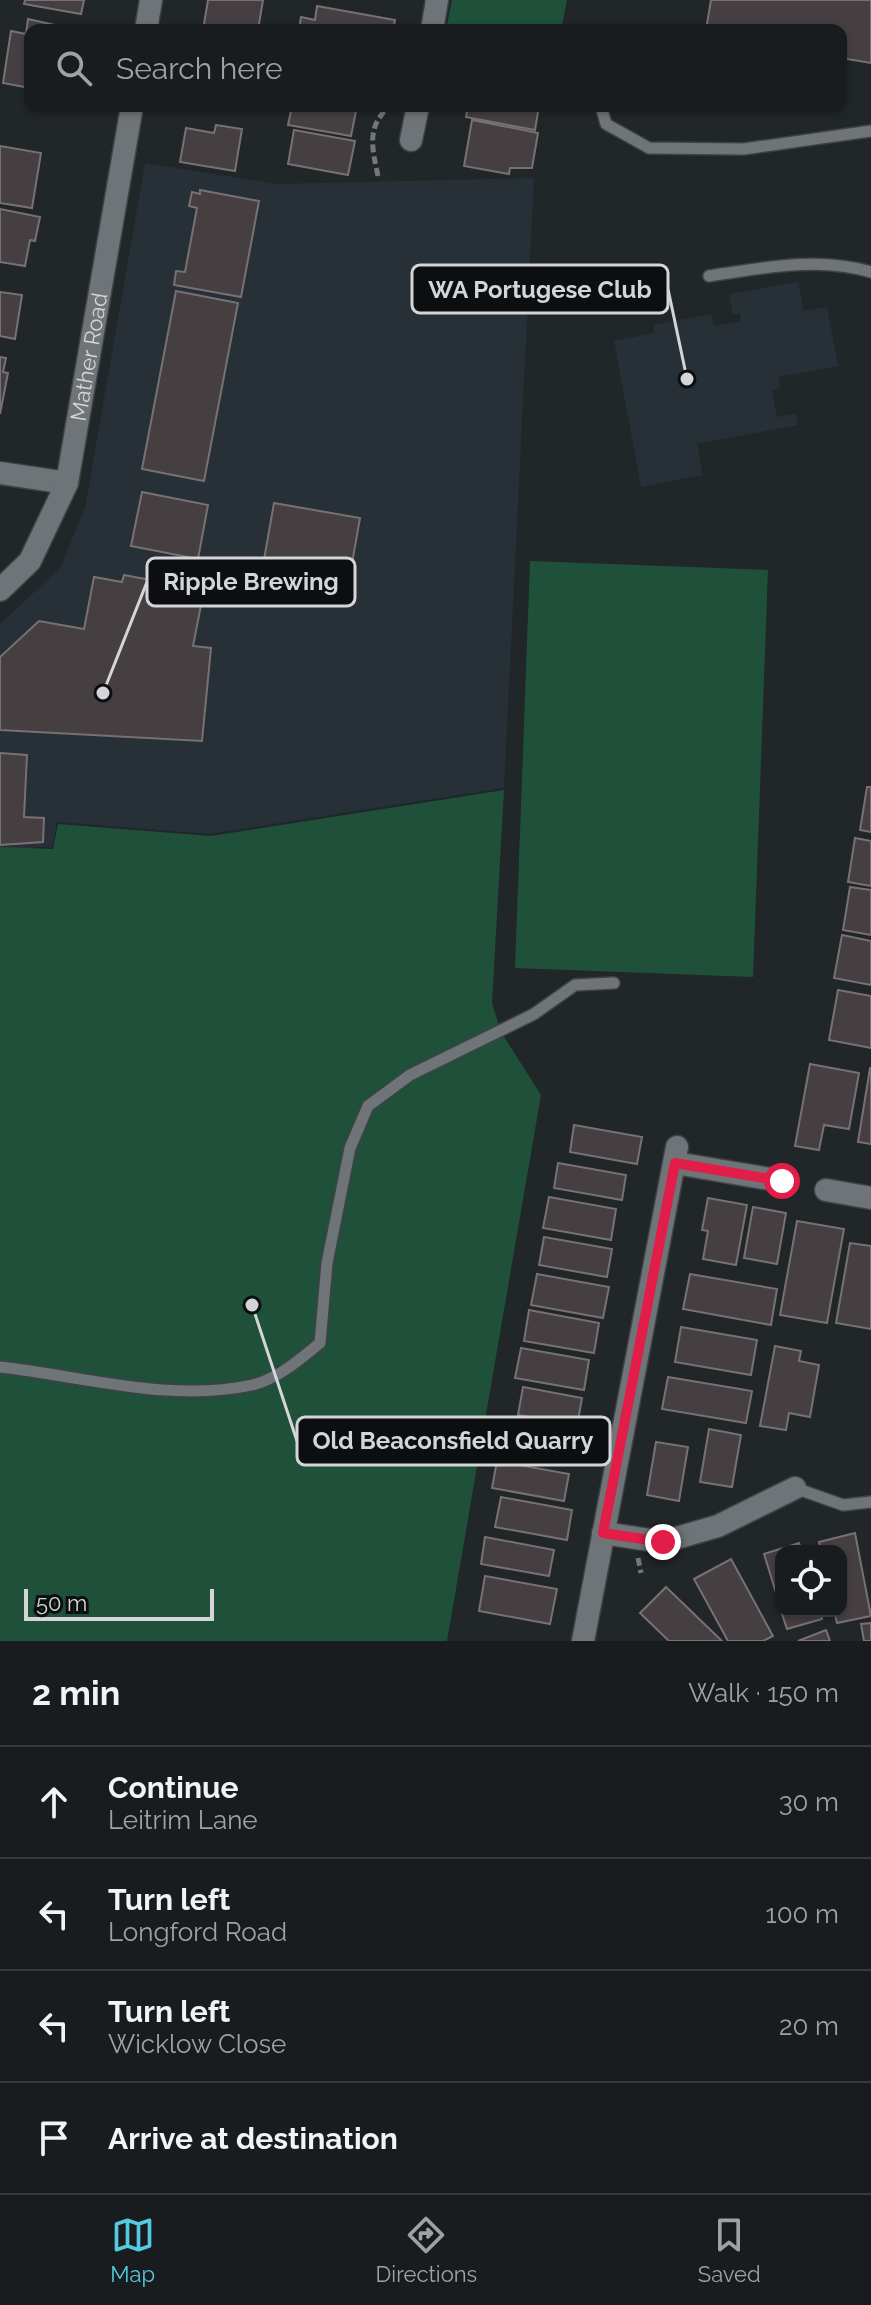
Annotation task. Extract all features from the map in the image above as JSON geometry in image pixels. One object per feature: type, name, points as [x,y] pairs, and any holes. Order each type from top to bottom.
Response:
[{"type":"street","points":[[147,24],[151,0]]},
{"type":"street","points":[[433,24],[437,0]]},
{"type":"street","name":"Mather Road","points":[[0,590],[30,561],[67,483],[131,112]]},
{"type":"street","points":[[411,140],[417,112]]},
{"type":"street","points":[[0,473],[67,483]]},
{"type":"street","points":[[583,1641],[676,1155],[782,1181]]},
{"type":"street","points":[[826,1190],[871,1198]]},
{"type":"street","points":[[603,1533],[663,1542],[718,1526],[795,1488]]},
{"type":"lane","points":[[603,112],[606,124],[649,148],[744,149],[871,131]]},
{"type":"lane","points":[[709,276],[787,265],[851,266],[871,272]]},
{"type":"lane","points":[[0,1367],[198,1392],[254,1384],[288,1369],[320,1343],[327,1263],[350,1148],[368,1106],[410,1075],[523,1020],[575,985],[614,983]]},
{"type":"lane","points":[[795,1488],[843,1505],[871,1502]]},
{"type":"path","points":[[378,176],[372,129],[382,112]]},
{"type":"shaded area","points":[[145,163],[277,184],[534,178],[504,788],[210,834],[57,822],[52,847],[33,847],[24,910],[0,910],[0,624],[60,568],[85,508]]},
{"type":"shaded area","points":[[798,282],[804,311],[827,307],[838,366],[778,377],[780,388],[772,390],[777,417],[796,414],[798,425],[697,444],[703,475],[641,487],[614,341],[654,333],[654,325],[711,314],[714,326],[741,321],[740,313],[733,314],[729,294]]},
{"type":"green space","points":[[452,0],[567,0],[562,24],[447,24]]},
{"type":"green space","points":[[530,561],[768,570],[753,977],[515,968]]},
{"type":"green space","points":[[504,790],[492,1003],[501,1032],[541,1095],[447,1641],[0,1641],[0,847],[53,849],[58,824],[211,836]]},
{"type":"building","points":[[25,0],[84,0],[81,14],[24,4]]},
{"type":"building","points":[[208,0],[263,0],[259,24],[204,24]]},
{"type":"building","points":[[711,0],[871,0],[871,63],[847,59],[847,24],[707,24]]},
{"type":"building","points":[[317,6],[395,20],[394,24],[300,24],[301,17],[315,20]]},
{"type":"building","points":[[28,19],[50,24],[27,24]]},
{"type":"building","points":[[11,31],[24,34],[24,87],[3,83]]},
{"type":"building","points":[[291,112],[356,112],[351,136],[288,125]]},
{"type":"building","points":[[467,112],[538,112],[535,130],[466,117]]},
{"type":"building","points":[[472,120],[538,133],[532,168],[510,168],[509,174],[464,166]]},
{"type":"building","points":[[216,125],[242,129],[235,171],[180,162],[186,128],[214,133]]},
{"type":"building","points":[[294,130],[355,141],[348,175],[288,164]]},
{"type":"building","points":[[0,146],[41,153],[32,208],[0,203]]},
{"type":"building","points":[[200,190],[259,201],[241,297],[174,285],[176,271],[185,272],[197,208],[189,206],[192,192],[200,194]]},
{"type":"building","points":[[0,209],[40,217],[35,241],[30,240],[25,266],[0,262]]},
{"type":"building","points":[[176,291],[238,303],[204,481],[142,469]]},
{"type":"building","points":[[0,292],[22,295],[15,339],[0,336]]},
{"type":"building","points":[[0,357],[6,358],[3,372],[8,373],[0,414]]},
{"type":"building","points":[[142,492],[208,505],[198,559],[131,546]]},
{"type":"building","points":[[274,503],[360,518],[348,586],[262,571]]},
{"type":"building","points":[[124,575],[204,590],[193,646],[211,648],[202,741],[0,730],[0,657],[39,621],[84,629],[94,577],[122,582]]},
{"type":"building","points":[[0,753],[27,755],[24,817],[44,818],[43,842],[0,845]]},
{"type":"building","points":[[867,787],[871,787],[871,832],[860,830]]},
{"type":"building","points":[[855,838],[871,841],[871,886],[848,882]]},
{"type":"building","points":[[850,887],[871,890],[871,935],[843,930]]},
{"type":"building","points":[[842,935],[871,941],[871,985],[834,978]]},
{"type":"building","points":[[838,990],[871,996],[871,1048],[829,1040]]},
{"type":"building","points":[[810,1064],[859,1073],[849,1129],[824,1125],[819,1150],[795,1146]]},
{"type":"building","points":[[871,1068],[871,1144],[858,1142]]},
{"type":"building","points":[[574,1125],[642,1137],[637,1164],[570,1152]]},
{"type":"building","points":[[558,1163],[626,1175],[622,1200],[554,1188]]},
{"type":"building","points":[[549,1197],[616,1209],[611,1240],[543,1228]]},
{"type":"building","points":[[708,1198],[747,1205],[736,1265],[703,1259],[708,1231],[702,1230]]},
{"type":"building","points":[[753,1207],[786,1213],[777,1264],[744,1258]]},
{"type":"building","points":[[797,1221],[844,1229],[827,1323],[780,1315]]},
{"type":"building","points":[[544,1237],[612,1249],[607,1277],[539,1265]]},
{"type":"building","points":[[850,1243],[871,1246],[871,1329],[836,1323]]},
{"type":"building","points":[[537,1274],[609,1287],[603,1318],[531,1305]]},
{"type":"building","points":[[690,1274],[777,1289],[771,1325],[683,1309]]},
{"type":"building","points":[[529,1310],[599,1323],[594,1353],[524,1341]]},
{"type":"building","points":[[681,1327],[757,1340],[751,1375],[675,1362]]},
{"type":"building","points":[[775,1346],[801,1351],[799,1361],[819,1365],[810,1417],[789,1413],[786,1430],[760,1426]]},
{"type":"building","points":[[521,1348],[589,1360],[584,1390],[515,1378]]},
{"type":"building","points":[[668,1377],[752,1391],[746,1423],[662,1409]]},
{"type":"building","points":[[523,1387],[582,1398],[577,1426],[518,1415]]},
{"type":"building","points":[[709,1429],[741,1435],[732,1487],[700,1482]]},
{"type":"building","points":[[656,1442],[688,1447],[679,1501],[647,1495]]},
{"type":"building","points":[[497,1461],[569,1474],[564,1501],[492,1488]]},
{"type":"building","points":[[501,1497],[572,1510],[567,1540],[495,1527]]},
{"type":"building","points":[[855,1533],[871,1616],[837,1623],[836,1617],[847,1617],[847,1545],[820,1545],[819,1542]]},
{"type":"building","points":[[485,1537],[554,1550],[549,1576],[481,1564]]},
{"type":"building","points":[[775,1551],[775,1590],[764,1554]]},
{"type":"building","points":[[731,1559],[773,1636],[763,1641],[728,1641],[694,1579]]},
{"type":"building","points":[[485,1576],[557,1589],[550,1624],[479,1611]]},
{"type":"building","points":[[666,1587],[722,1641],[669,1641],[640,1613]]},
{"type":"building","points":[[783,1617],[822,1617],[822,1619],[787,1629]]},
{"type":"building","points":[[871,1623],[871,1641],[864,1641],[861,1624]]},
{"type":"building","points":[[826,1630],[830,1641],[798,1641]]},
{"type":"place","name":"WA Portugese Club","points":[[687,379]]},
{"type":"place","name":"Ripple Brewing","points":[[103,693]]},
{"type":"place","name":"Old Beaconsfield Quarry","points":[[252,1305]]},
{"type":"route","points":[[663,1542],[639,1541],[603,1533],[675,1163],[782,1181]]}]
